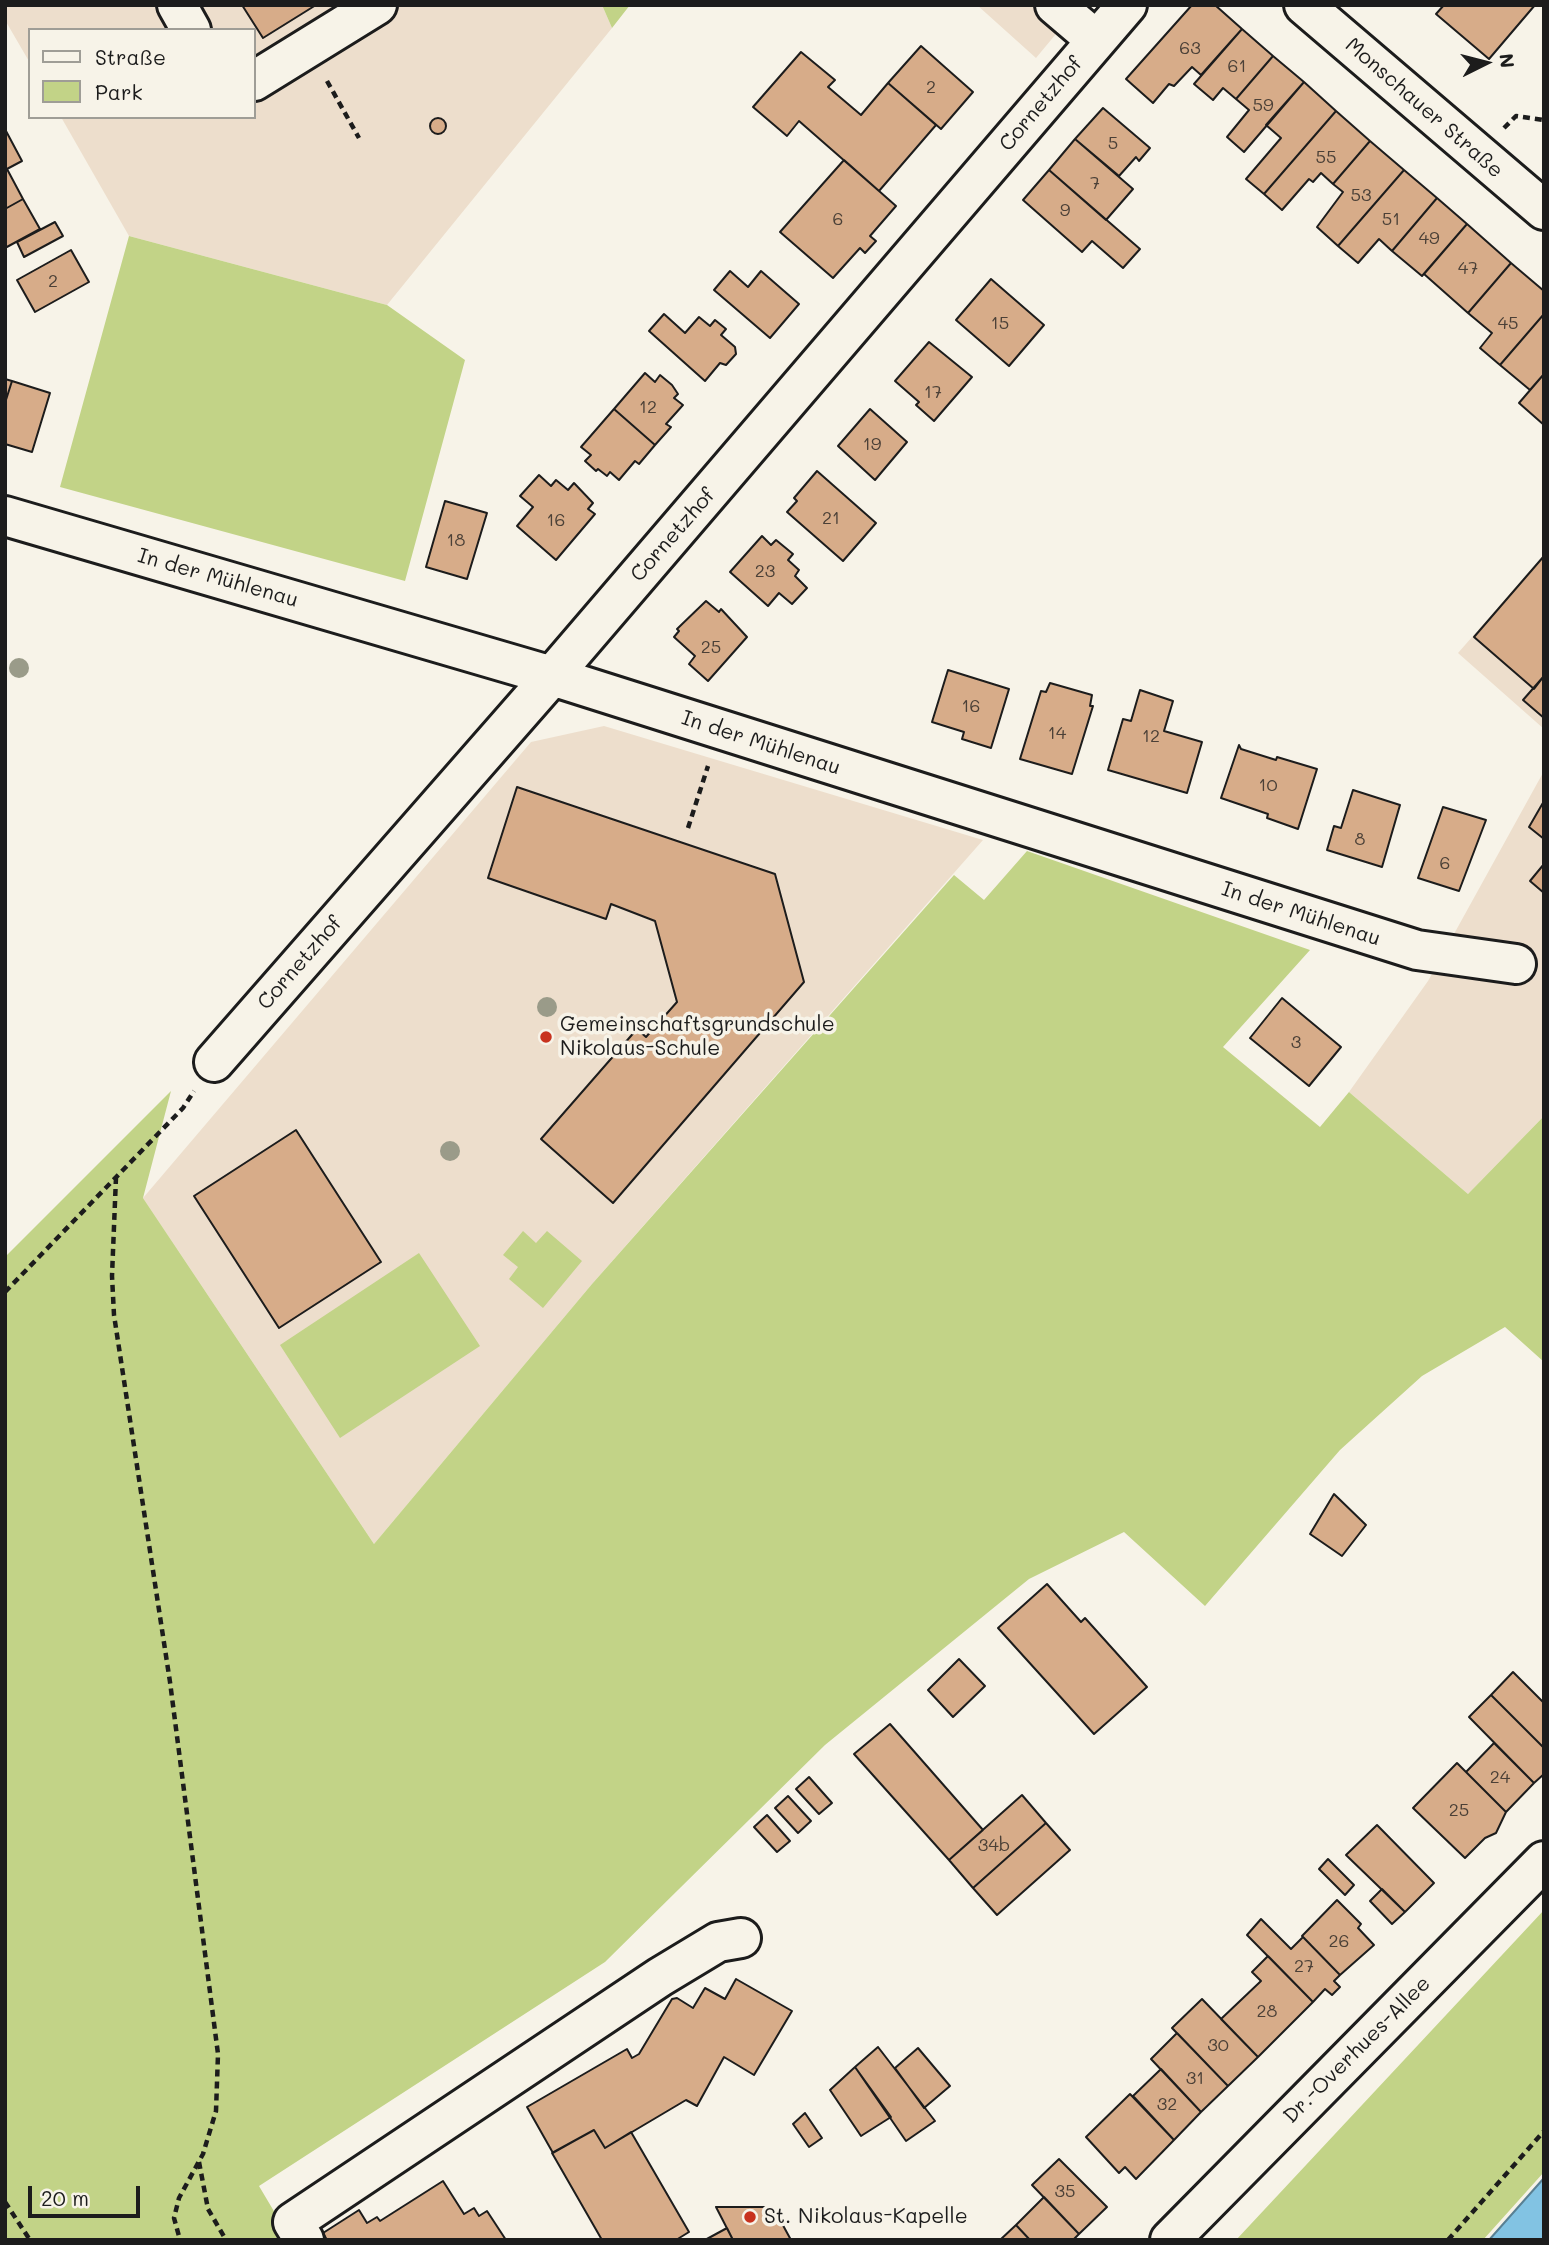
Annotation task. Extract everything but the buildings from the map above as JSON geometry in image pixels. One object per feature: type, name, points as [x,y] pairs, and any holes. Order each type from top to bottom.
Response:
[{"type":"street","points":[[177,5],[190,28]]},
{"type":"street","points":[[256,80],[377,5]]},
{"type":"street","points":[[1055,5],[1096,40]]},
{"type":"street","name":"Cornetzhof","points":[[214,1062],[552,676],[1127,5]]},
{"type":"street","name":"Monschauer Straße","points":[[1304,5],[1544,210]]},
{"type":"street","name":"In der Mühlenau","points":[[5,516],[552,676],[1417,950],[1517,964]]},
{"type":"street","name":"Dr.-Overhues-Allee","points":[[1170,2240],[1544,1861]]},
{"type":"street","points":[[304,2240],[293,2222],[660,1977],[718,1942],[741,1938]]},
{"type":"path","points":[[307,47],[359,138]]},
{"type":"path","points":[[688,828],[719,730]]},
{"type":"path","points":[[5,1292],[183,1108],[214,1062]]},
{"type":"path","points":[[116,1177],[112,1276],[114,1315],[170,1682],[218,2054],[216,2111],[199,2161],[179,2198],[174,2218],[180,2240]]},
{"type":"path","points":[[1448,2240],[1544,2132]]},
{"type":"path","points":[[199,2161],[208,2209],[226,2240]]},
{"type":"path","points":[[5,2202],[30,2240]]},
{"type":"shaded area","points":[[5,5],[602,5],[612,28],[387,305],[129,236],[62,119],[256,119],[256,28],[28,28],[28,60],[5,20]]},
{"type":"shaded area","points":[[977,5],[1080,5],[1036,58]]},
{"type":"shaded area","points":[[1544,555],[1544,729],[1458,653]]},
{"type":"shaded area","name":"Gemeinschaftsgrundschule Nikolaus-Schule","points":[[604,726],[983,840],[592,1284],[374,1544],[143,1198],[531,742]]},
{"type":"shaded area","points":[[1544,771],[1544,1116],[1468,1194],[1349,1092],[1428,981]]},
{"type":"green space","points":[[602,5],[630,5],[612,28]]},
{"type":"green space","points":[[129,236],[387,305],[465,360],[405,581],[60,487]]},
{"type":"green space","points":[[1027,851],[1310,950],[1223,1047],[1320,1127],[1349,1092],[1468,1194],[1544,1116],[1544,1362],[1505,1327],[1422,1376],[1340,1450],[1205,1606],[1124,1532],[1029,1579],[825,1745],[605,1962],[259,2186],[291,2240],[5,2240],[5,1257],[171,1091],[143,1198],[374,1544],[592,1284],[954,875],[984,900]]},
{"type":"green space","points":[[523,1231],[536,1243],[547,1231],[582,1261],[543,1308],[509,1279],[518,1267],[503,1255]]},
{"type":"green space","points":[[419,1253],[480,1346],[340,1438],[280,1345]]},
{"type":"green space","points":[[1544,1910],[1544,2172],[1483,2240],[1236,2240]]},
{"type":"water","points":[[1544,2178],[1544,2240],[1489,2240]]},
{"type":"place","name":"Gemeinschaftsgrundschule Nikolaus-Schule","points":[[546,1037]]},
{"type":"place","name":"St. Nikolaus-Kapelle","points":[[750,2217]]}]
